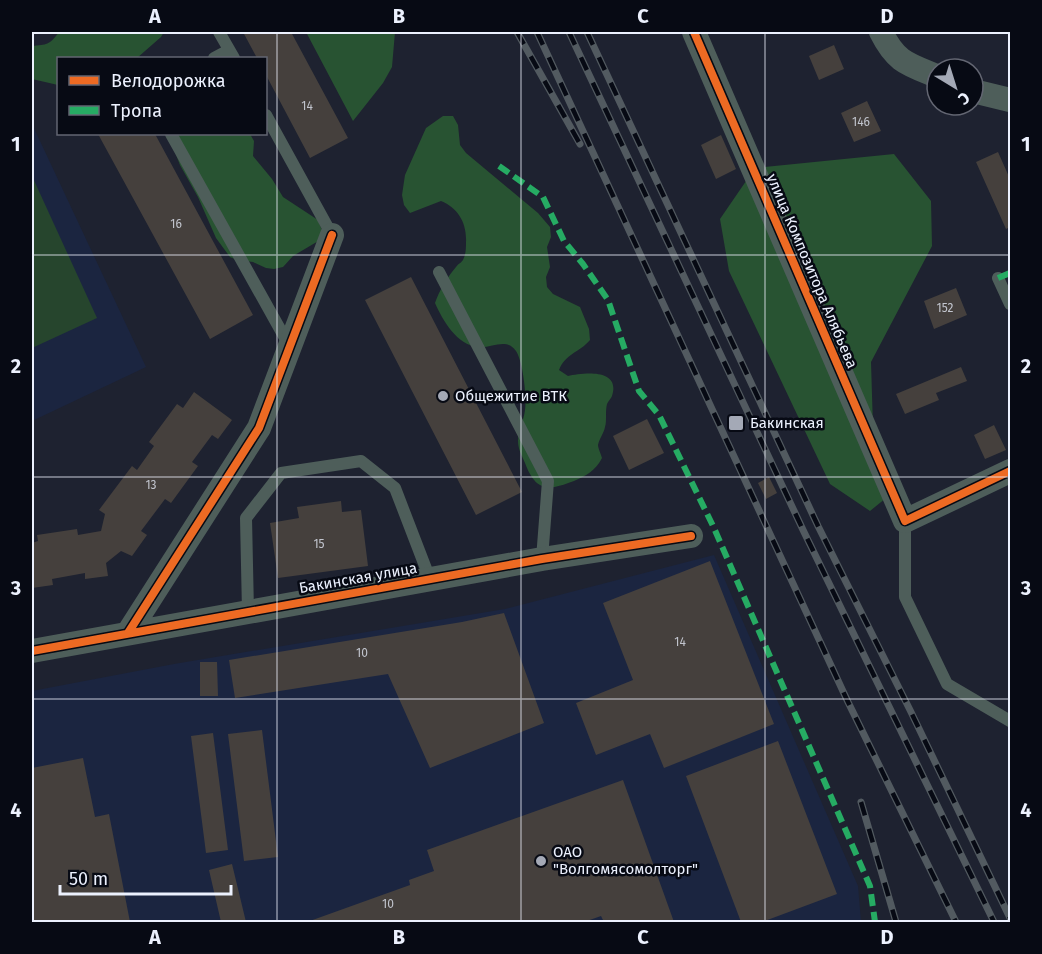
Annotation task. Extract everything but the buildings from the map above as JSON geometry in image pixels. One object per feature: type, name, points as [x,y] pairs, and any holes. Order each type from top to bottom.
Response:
[{"type":"street","name":"улица Композитора Алябьева","points":[[694,32],[905,521]]},
{"type":"street","points":[[881,32],[891,51],[910,66],[925,72]]},
{"type":"street","points":[[985,94],[1011,100]]},
{"type":"street","points":[[128,633],[260,428],[332,234]]},
{"type":"street","points":[[905,521],[1011,471]]},
{"type":"street","name":"Бакинская улица","points":[[32,651],[542,559],[691,536]]},
{"type":"lane","points":[[219,32],[232,54]]},
{"type":"lane","points":[[267,116],[332,234]]},
{"type":"lane","points":[[172,135],[290,347]]},
{"type":"lane","points":[[439,272],[548,481],[542,559]]},
{"type":"lane","points":[[998,278],[1011,304]]},
{"type":"lane","points":[[248,612],[246,518],[281,473],[361,461],[395,488],[430,579]]},
{"type":"lane","points":[[905,521],[905,597],[946,684],[1011,721]]},
{"type":"shaded area","points":[[32,124],[146,367],[32,421]]},
{"type":"shaded area","points":[[714,555],[858,886],[861,922],[32,922],[32,691],[174,664],[505,609]]},
{"type":"green space","points":[[59,32],[164,32],[138,57],[57,57],[57,85],[32,79],[32,46],[47,44]]},
{"type":"green space","points":[[306,32],[395,32],[392,67],[383,83],[353,121]]},
{"type":"green space","points":[[443,116],[453,116],[458,125],[460,145],[466,153],[538,213],[550,227],[551,237],[547,247],[550,267],[546,277],[547,287],[553,294],[580,307],[589,329],[590,340],[569,356],[559,370],[568,376],[599,374],[611,381],[613,387],[612,396],[607,404],[606,422],[598,445],[602,458],[590,472],[565,484],[544,487],[538,484],[529,473],[520,452],[518,437],[524,414],[525,397],[522,371],[516,351],[503,344],[478,347],[464,342],[452,331],[435,303],[447,279],[464,258],[465,229],[457,212],[447,204],[441,201],[410,213],[404,205],[402,195],[405,175],[426,128]]},
{"type":"green space","points":[[168,135],[251,135],[254,141],[253,156],[283,197],[318,220],[323,233],[320,240],[293,256],[283,267],[274,269],[230,257],[216,238],[198,197],[180,165]]},
{"type":"green space","points":[[894,154],[931,201],[932,246],[871,362],[873,428],[886,498],[870,511],[830,484],[729,271],[720,219],[755,168]]},
{"type":"green space","points":[[32,176],[97,318],[32,348]]},
{"type":"railway","points":[[517,32],[580,144]]},
{"type":"railway","points":[[537,32],[848,702],[956,922]]},
{"type":"railway","points":[[569,32],[804,532],[994,922]]},
{"type":"railway","points":[[587,32],[818,526],[1010,918]]},
{"type":"railway","points":[[861,802],[896,922]]},
{"type":"marked path","points":[[499,166],[543,197],[564,241],[608,300],[639,391],[659,415],[714,528],[870,886],[875,922]]},
{"type":"marked path","points":[[998,278],[1010,273]]},
{"type":"cycle path","points":[[694,32],[905,521],[1010,471]]},
{"type":"cycle path","points":[[128,633],[259,428],[332,235]]},
{"type":"cycle path","points":[[32,651],[542,559],[691,536]]},
{"type":"place","name":"Общежитие ВТК","points":[[443,396]]},
{"type":"place","name":"Бакинская","points":[[736,423]]},
{"type":"place","name":"ОАО \"Волгомясомолторг\"","points":[[541,861]]}]
